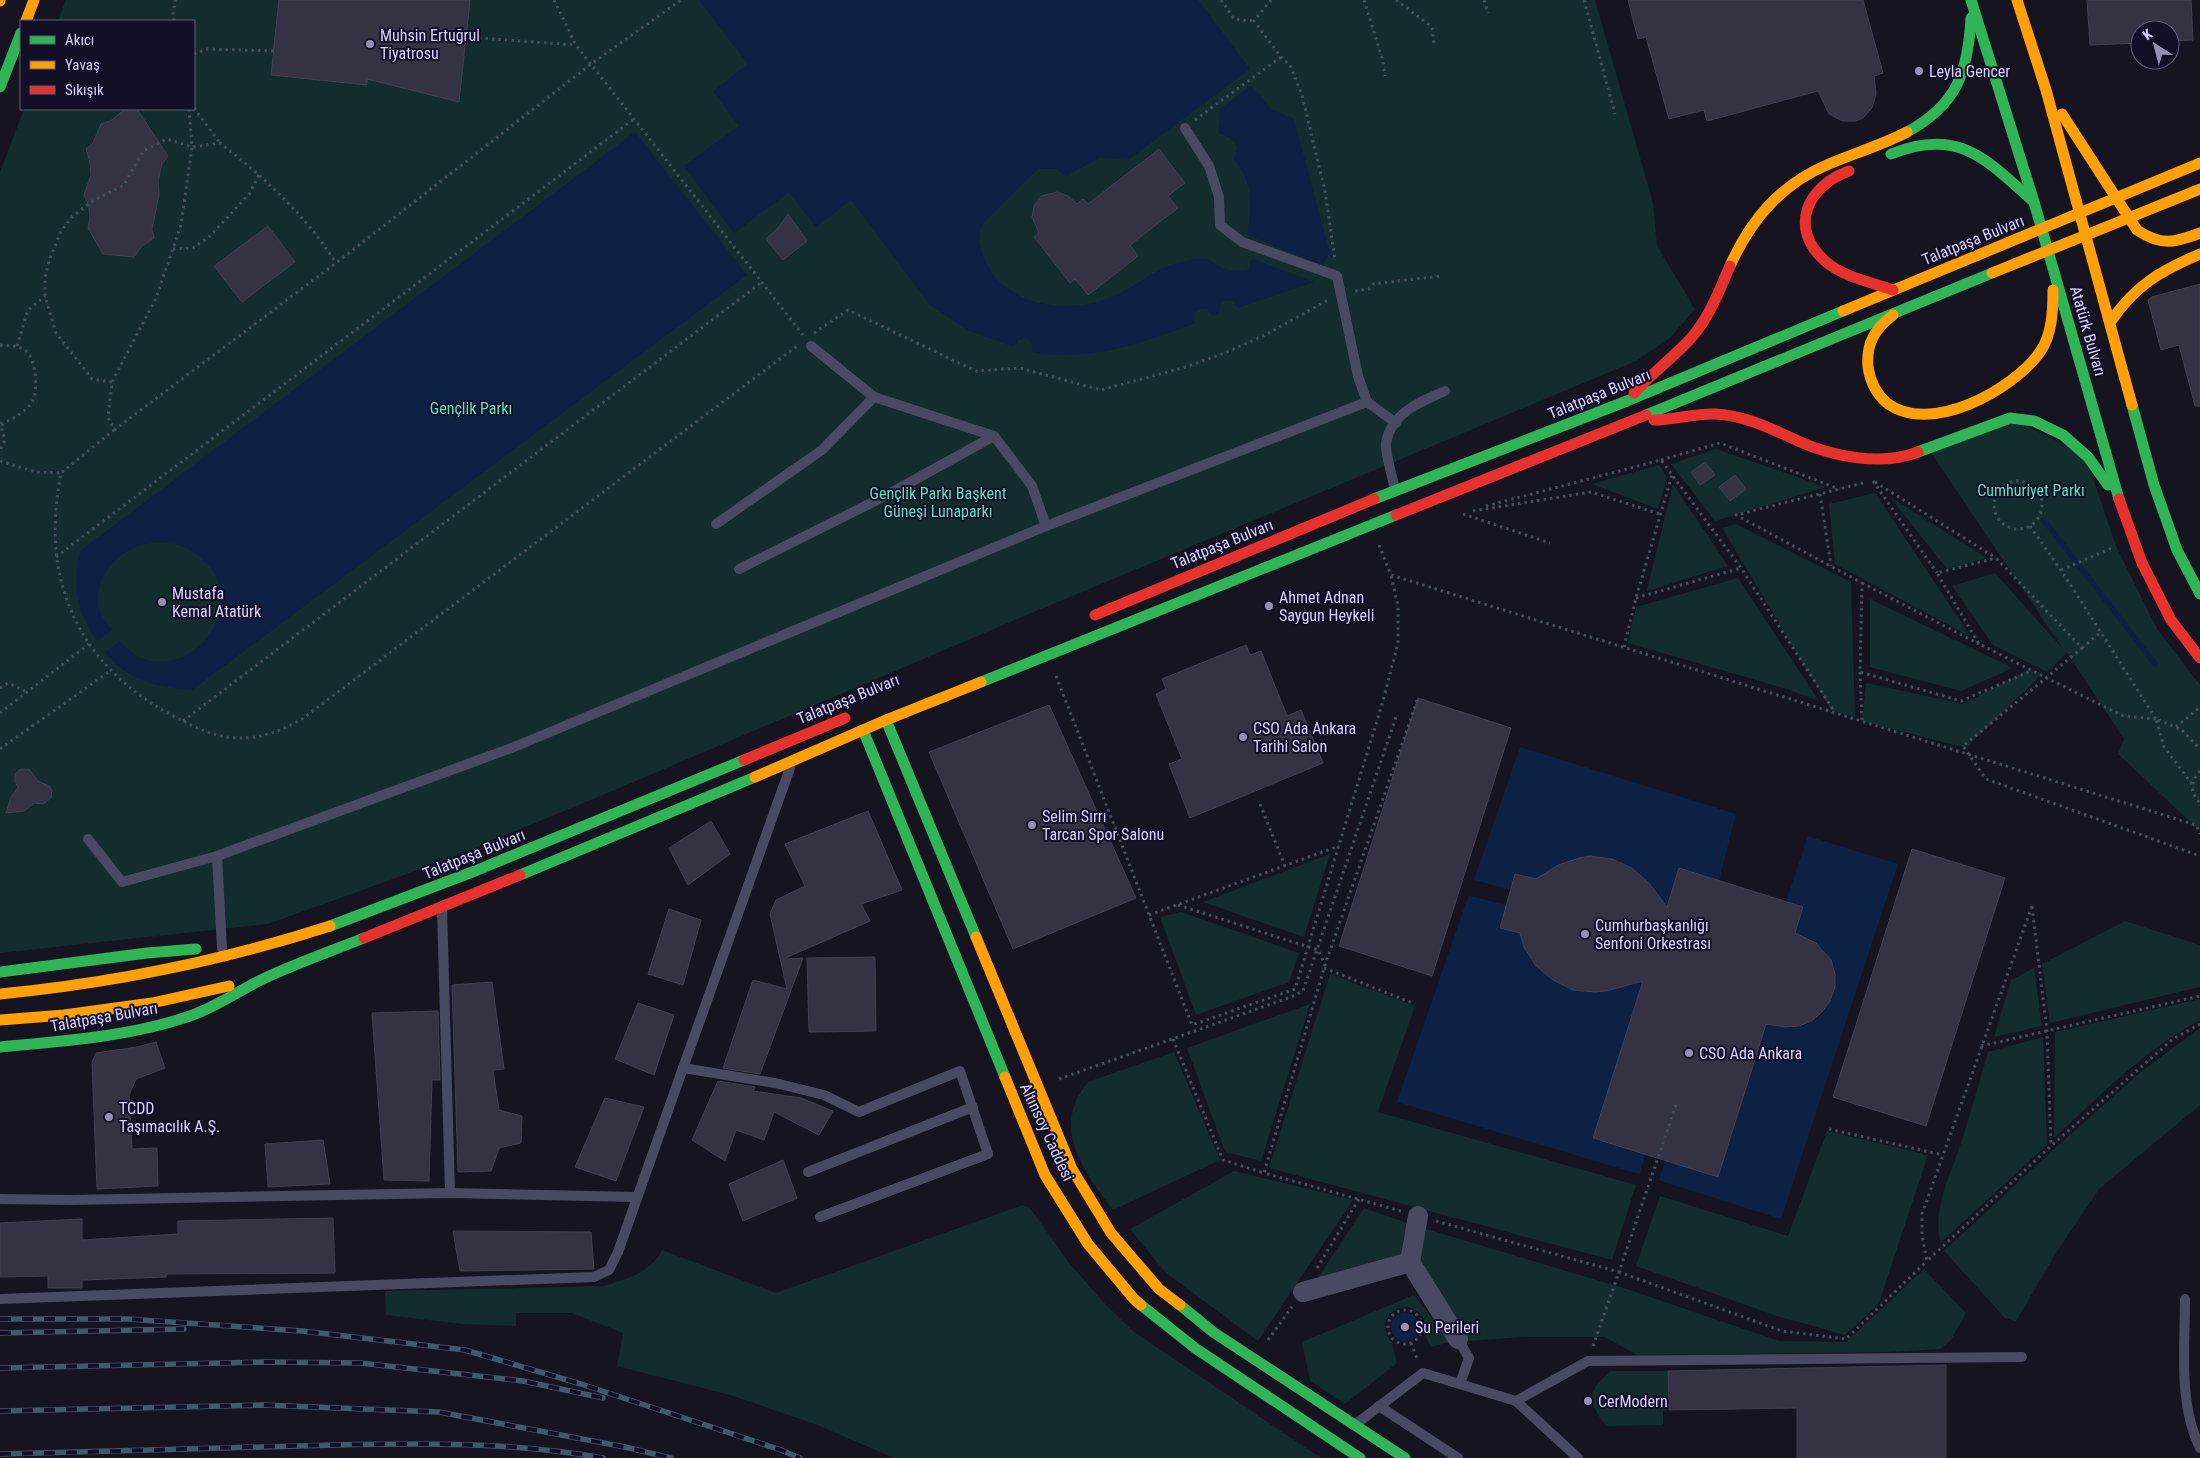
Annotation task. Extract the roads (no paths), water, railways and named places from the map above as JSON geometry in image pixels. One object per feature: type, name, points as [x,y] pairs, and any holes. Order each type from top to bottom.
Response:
[{"type":"main road","points":[[26,20],[34,0]]},
{"type":"main road","name":"Atatürk Bulvarı","points":[[2017,0],[2046,90],[2154,485],[2177,550],[2200,594]]},
{"type":"main road","points":[[1627,401],[1649,376],[1677,352],[1698,329],[1714,302],[1737,247],[1749,226],[1784,189],[1806,174],[1913,130],[1934,116],[1950,98],[1964,73],[1970,45],[1971,1]]},
{"type":"main road","name":"Atatürk Bulvarı","points":[[1971,1],[2034,202],[2118,496],[2142,563],[2170,620],[2200,658]]},
{"type":"main road","points":[[0,87],[20,36]]},
{"type":"main road","points":[[2046,90],[2137,230],[2148,238],[2170,243],[2200,234]]},
{"type":"main road","points":[[1880,158],[1914,145],[1943,143],[1960,147],[2008,179],[2034,202]]},
{"type":"main road","name":"Talatpaşa Bulvarı","points":[[1084,619],[1395,490],[1627,401],[2200,163]]},
{"type":"main road","points":[[1863,165],[1838,175],[1822,186],[1810,201],[1805,217],[1807,233],[1814,250],[1826,262],[1844,272],[1893,290]]},
{"type":"main road","name":"Talatpaşa Bulvarı","points":[[0,1020],[64,1015],[152,1003],[264,978],[442,907],[792,762],[886,720],[1742,376],[1898,310],[2200,189]]},
{"type":"main road","points":[[2110,321],[2136,288],[2168,267],[2200,254]]},
{"type":"main road","points":[[1898,310],[1876,330],[1868,356],[1868,375],[1876,392],[1888,404],[1902,411],[1917,415],[1935,415],[2003,387],[2015,378],[2040,352],[2053,315],[2053,267]]},
{"type":"main road","points":[[1633,420],[1671,420],[1715,414],[1750,421],[1774,429],[1800,442],[1832,452],[1869,459],[1908,456],[2010,418],[2034,421],[2063,435],[2088,457],[2118,496]]},
{"type":"main road","name":"Talatpaşa Bulvarı","points":[[0,994],[59,989],[144,975],[255,949],[353,919],[443,885],[855,714]]},
{"type":"main road","name":"Altınsoy Caddesi","points":[[886,720],[1072,1169],[1111,1233],[1159,1289],[1213,1332],[1405,1458]]},
{"type":"main road","name":"Altınsoy Caddesi","points":[[863,730],[1045,1174],[1088,1244],[1134,1299],[1194,1348],[1360,1458]]},
{"type":"main road","name":"Talatpaşa Bulvarı","points":[[0,972],[37,969],[176,950],[255,949]]},
{"type":"main road","name":"Talatpaşa Bulvarı","points":[[0,1047],[68,1042],[135,1032],[189,1017],[229,999],[264,978]]},
{"type":"main road","points":[[1339,1444],[1354,1426]]},
{"type":"street","points":[[2150,184],[2200,154]]},
{"type":"street","points":[[1418,1216],[1410,1262],[1458,1339]]},
{"type":"street","points":[[1303,1292],[1410,1262]]},
{"type":"lane","points":[[1185,128],[1209,166],[1219,197],[1220,225],[1242,242],[1337,276],[1358,376],[1367,402],[1396,422]]},
{"type":"lane","points":[[808,342],[874,397],[994,436],[1032,486],[1046,526]]},
{"type":"lane","points":[[1395,490],[1386,444],[1396,422],[1413,405],[1445,391]]},
{"type":"lane","points":[[716,524],[822,450],[874,397]]},
{"type":"lane","points":[[88,839],[122,882],[217,856],[514,747],[1046,526],[1367,402]]},
{"type":"lane","points":[[739,569],[886,495],[994,436]]},
{"type":"lane","points":[[0,1299],[594,1277],[609,1270],[618,1252],[792,762]]},
{"type":"lane","points":[[217,856],[222,948]]},
{"type":"lane","points":[[442,907],[450,1193]]},
{"type":"lane","points":[[682,1068],[783,1085],[824,1096],[860,1112],[960,1071],[988,1154],[820,1217]]},
{"type":"lane","points":[[808,1172],[973,1107]]},
{"type":"lane","points":[[0,1199],[71,1200],[450,1193],[636,1197]]},
{"type":"lane","points":[[2185,1299],[2185,1388],[2188,1414],[2200,1448]]},
{"type":"lane","points":[[1458,1339],[1469,1358],[1460,1384]]},
{"type":"lane","points":[[1516,1401],[1588,1362],[2022,1357]]},
{"type":"lane","points":[[1354,1426],[1423,1373],[1516,1401],[1578,1458]]},
{"type":"lane","points":[[1379,1406],[1458,1458]]},
{"type":"water","points":[[699,0],[1198,0],[1250,69],[1128,160],[1100,157],[1067,176],[1055,169],[1038,169],[981,226],[980,245],[987,265],[998,280],[1013,292],[1030,300],[1049,305],[1069,306],[1107,299],[1125,291],[1159,270],[1196,259],[1208,259],[1224,269],[1237,271],[1249,269],[1249,262],[1253,259],[1314,282],[1238,308],[1233,301],[1225,300],[1220,305],[1219,314],[1213,316],[1207,309],[1200,309],[1194,313],[1195,323],[1136,344],[1094,353],[1053,355],[1032,352],[1032,343],[1026,338],[1018,340],[1014,347],[967,330],[930,305],[851,200],[816,227],[789,192],[734,233],[684,166],[739,126],[713,91],[748,64]]},
{"type":"water","points":[[1251,85],[1271,109],[1294,119],[1330,254],[1322,265],[1247,235],[1250,215],[1248,186],[1241,168],[1234,160],[1237,146],[1230,138],[1219,133],[1219,110]]},
{"type":"water","points":[[635,132],[747,275],[192,690],[166,687],[144,681],[133,676],[114,662],[105,652],[120,641],[140,658],[162,662],[180,658],[195,650],[208,637],[217,622],[221,604],[220,587],[212,570],[197,554],[179,545],[160,543],[141,545],[124,553],[110,566],[101,583],[98,604],[103,618],[112,630],[97,641],[85,620],[78,598],[76,576],[80,551]]},
{"type":"water","points":[[1520,747],[1898,864],[1781,1219],[1639,1174],[1397,1102]],"holes":[[[1590,856],[1627,866],[1646,881],[1654,890],[1665,914],[1679,868],[1803,907],[1795,934],[1814,942],[1826,954],[1833,970],[1834,987],[1829,1003],[1820,1016],[1805,1025],[1786,1027],[1767,1022],[1718,1177],[1645,971],[1608,990],[1587,992],[1571,989],[1544,973],[1534,961],[1526,948],[1519,916],[1515,932],[1500,928],[1515,874],[1530,878],[1533,885],[1552,869],[1566,862]]]},
{"type":"water","name":"Su Perileri","points":[[1405,1313],[1415,1317],[1419,1327],[1415,1337],[1405,1341],[1395,1337],[1391,1327],[1395,1317]]},
{"type":"waterway","points":[[2044,520],[2155,664]]},
{"type":"railway","points":[[0,1319],[127,1319],[302,1331],[465,1350],[581,1384],[800,1458]]},
{"type":"railway","points":[[0,1333],[184,1329]]},
{"type":"railway","points":[[0,1368],[265,1362],[360,1363],[523,1381],[603,1398]]},
{"type":"railway","points":[[0,1411],[263,1405],[439,1412],[625,1447],[671,1458]]},
{"type":"railway","points":[[0,1454],[368,1444],[435,1444],[502,1446],[603,1458]]},
{"type":"place","name":"Muhsin Ertuğrul Tiyatrosu","points":[[370,44]]},
{"type":"place","name":"Leyla Gencer","points":[[1919,71]]},
{"type":"place","name":"Mustafa Kemal Atatürk","points":[[162,602]]},
{"type":"place","name":"Ahmet Adnan Saygun Heykeli","points":[[1269,606]]},
{"type":"place","name":"CSO Ada Ankara Tarihi Salon","points":[[1243,737]]},
{"type":"place","name":"Selim Sırrı Tarcan Spor Salonu","points":[[1032,825]]},
{"type":"place","name":"Cumhurbaşkanlığı Senfoni Orkestrası","points":[[1585,934]]},
{"type":"place","name":"CSO Ada Ankara","points":[[1689,1053]]},
{"type":"place","name":"TCDD Taşımacılık A.Ş.","points":[[109,1117]]},
{"type":"place","name":"Su Perileri","points":[[1405,1327]]},
{"type":"place","name":"CerModern","points":[[1588,1401]]},
{"type":"park label","name":"Gençlik Parkı","points":[[471,408]]},
{"type":"park label","name":"Cumhuriyet Parkı","points":[[2031,490]]},
{"type":"park label","name":"Gençlik Parkı Başkent Güneşi Lunaparkı","points":[[938,502]]}]
